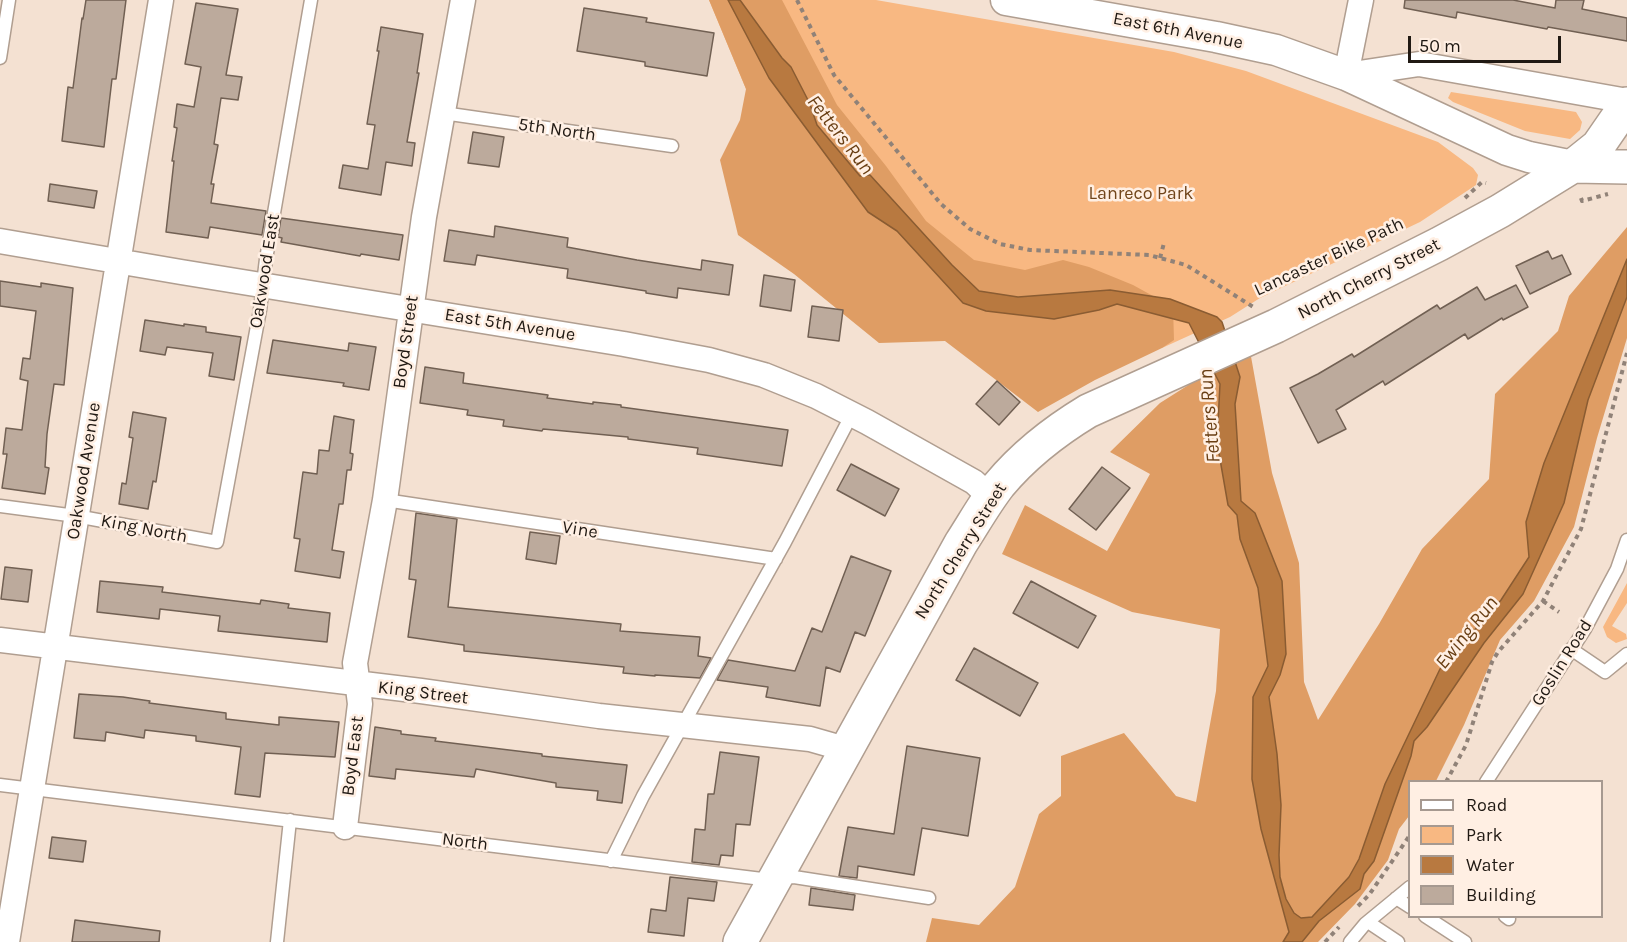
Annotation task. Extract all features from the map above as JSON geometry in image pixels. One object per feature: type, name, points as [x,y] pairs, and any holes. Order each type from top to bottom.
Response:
[{"type":"main road","name":"North Cherry Street","points":[[740,942],[961,543],[990,497],[1014,468],[1063,426],[1112,399],[1246,340],[1439,244],[1500,211],[1573,166],[1598,146],[1627,102]]},
{"type":"main road","points":[[1573,166],[1622,176]]},
{"type":"street","name":"Oakwood Avenue","points":[[7,942],[161,0]]},
{"type":"street","name":"Boyd Street","points":[[359,685],[355,663],[385,500],[424,217],[463,0]]},
{"type":"street","name":"East 6th Avenue","points":[[1006,0],[1064,5],[1276,50],[1347,75],[1507,150],[1573,166]]},
{"type":"street","points":[[1347,75],[1361,0]]},
{"type":"street","name":"East 6th Avenue","points":[[1347,75],[1419,64],[1627,102]]},
{"type":"street","name":"East 5th Avenue","points":[[0,241],[709,360],[764,375],[816,396],[974,482],[990,497]]},
{"type":"street","name":"King Street","points":[[0,640],[810,739],[831,745],[844,752]]},
{"type":"street","name":"Boyd East","points":[[345,827],[360,704],[359,685]]},
{"type":"lane","points":[[0,58],[9,0]]},
{"type":"lane","name":"Oakwood East","points":[[217,542],[260,310],[311,0]]},
{"type":"lane","name":"5th North","points":[[443,113],[672,146]]},
{"type":"lane","points":[[611,861],[682,725],[776,559],[852,414]]},
{"type":"lane","name":"Vine","points":[[385,500],[776,559]]},
{"type":"lane","name":"King North","points":[[0,506],[76,516],[217,542]]},
{"type":"lane","name":"Goslin Road","points":[[1487,780],[1571,649],[1617,569],[1627,540]]},
{"type":"lane","points":[[1571,649],[1605,672],[1627,654]]},
{"type":"lane","name":"North","points":[[0,785],[762,879],[802,878],[929,898]]},
{"type":"lane","points":[[277,942],[290,820]]},
{"type":"lane","points":[[1350,942],[1368,922],[1408,889]]},
{"type":"lane","points":[[1396,898],[1408,906]]},
{"type":"lane","points":[[1428,918],[1465,942]]},
{"type":"lane","points":[[1368,922],[1398,942]]},
{"type":"path","name":"Lancaster Bike Path","points":[[797,0],[834,75],[941,204],[970,229],[1000,244],[1030,250],[1149,255],[1186,265],[1256,309]]},
{"type":"path","points":[[1581,198],[1582,201],[1622,176]]},
{"type":"path","points":[[1459,203],[1482,182],[1486,183]]},
{"type":"path","points":[[1160,258],[1164,243]]},
{"type":"path","points":[[1447,780],[1466,745],[1492,662],[1543,601],[1581,529],[1627,352]]},
{"type":"path","points":[[1543,601],[1559,612]]},
{"type":"path","points":[[1353,912],[1369,895],[1408,839]]},
{"type":"path","points":[[1325,942],[1346,920]]},
{"type":"green space","name":"Lanreco Park","points":[[709,0],[876,0],[1174,52],[1246,71],[1438,142],[1473,168],[1478,175],[1476,185],[1420,222],[1260,298],[1230,317],[1162,348],[963,305],[746,89]]},
{"type":"green space","points":[[1451,92],[1576,112],[1582,122],[1580,130],[1570,139],[1525,131],[1453,102],[1448,98]]},
{"type":"green space","points":[[1627,583],[1627,603],[1612,626],[1626,634],[1627,639],[1616,643],[1607,637],[1603,627]]},
{"type":"shaded area","points":[[709,0],[782,0],[837,105],[926,221],[974,260],[1025,270],[1063,260],[1089,267],[1133,285],[1173,307],[1174,340],[1038,412],[945,341],[879,343],[794,274],[738,235],[720,160],[740,120],[746,89]]},
{"type":"shaded area","points":[[1627,227],[1627,338],[1597,438],[1574,527],[1534,601],[1500,640],[1464,725],[1436,780],[1408,780],[1408,817],[1399,829],[1388,860],[1355,904],[1318,942],[926,942],[932,918],[979,925],[1015,887],[1039,814],[1061,796],[1061,756],[1124,733],[1176,796],[1196,802],[1216,691],[1220,629],[1132,612],[1002,554],[1025,505],[1107,551],[1150,474],[1110,452],[1160,403],[1250,351],[1272,473],[1299,563],[1304,682],[1318,720],[1379,624],[1422,549],[1489,479],[1495,394],[1558,331],[1569,296]]},
{"type":"water","points":[[728,0],[740,0],[791,67],[810,104],[817,125],[860,176],[870,175],[952,265],[979,291],[1018,297],[1110,290],[1170,299],[1217,317],[1222,322],[1240,377],[1235,404],[1241,501],[1255,513],[1282,581],[1286,654],[1280,675],[1269,697],[1281,805],[1280,877],[1286,899],[1294,913],[1301,918],[1312,917],[1349,877],[1359,859],[1385,784],[1440,669],[1501,600],[1529,557],[1526,522],[1544,463],[1627,259],[1627,297],[1588,400],[1564,503],[1523,594],[1484,643],[1427,727],[1414,741],[1411,756],[1374,861],[1364,874],[1360,889],[1319,921],[1302,942],[1283,942],[1289,932],[1261,829],[1252,779],[1253,697],[1268,666],[1258,588],[1240,539],[1237,515],[1228,505],[1217,442],[1220,384],[1189,323],[1117,304],[1054,319],[986,311],[963,303],[897,231],[868,212],[769,78]]},
{"type":"building","points":[[86,0],[126,0],[116,79],[112,79],[104,147],[62,141],[68,87],[73,88]]},
{"type":"building","points":[[1405,0],[1513,0],[1555,8],[1556,0],[1584,0],[1582,9],[1627,18],[1627,41],[1457,12],[1456,18],[1404,8]]},
{"type":"building","points":[[196,3],[238,9],[226,75],[242,77],[238,100],[221,98],[214,144],[218,145],[211,184],[214,184],[211,203],[266,211],[262,235],[210,227],[208,238],[166,232],[177,128],[174,127],[177,104],[194,107],[201,67],[185,64]]},
{"type":"building","points":[[584,8],[647,18],[646,22],[714,33],[707,76],[645,66],[645,62],[577,51]]},
{"type":"building","points":[[381,27],[423,34],[407,142],[415,143],[412,166],[386,162],[381,195],[339,188],[343,165],[368,169],[375,125],[367,124]]},
{"type":"building","points":[[473,132],[504,137],[499,167],[468,163]]},
{"type":"building","points":[[50,184],[97,191],[94,208],[48,201]]},
{"type":"building","points":[[281,218],[403,235],[399,260],[361,254],[360,256],[281,242],[282,238],[278,237]]},
{"type":"building","points":[[495,226],[568,238],[567,247],[637,260],[701,270],[702,260],[733,265],[729,295],[678,288],[677,298],[567,278],[568,269],[477,255],[475,265],[444,261],[449,230],[494,237]]},
{"type":"building","points":[[1548,251],[1552,259],[1562,255],[1571,274],[1530,294],[1516,266]]},
{"type":"building","points":[[764,275],[795,280],[791,311],[760,306]]},
{"type":"building","points":[[0,281],[41,287],[41,283],[73,288],[64,385],[54,384],[47,434],[45,467],[49,468],[45,494],[2,488],[7,454],[3,454],[6,428],[22,430],[28,381],[20,379],[23,358],[30,359],[36,311],[0,306]]},
{"type":"building","points":[[1516,285],[1528,307],[1503,320],[1502,318],[1468,339],[1465,334],[1385,385],[1383,381],[1336,410],[1346,429],[1318,443],[1290,388],[1352,354],[1354,357],[1437,305],[1440,309],[1477,287],[1485,300]]},
{"type":"building","points":[[812,306],[843,310],[839,341],[808,337]]},
{"type":"building","points":[[145,320],[206,327],[206,332],[241,337],[234,380],[209,376],[213,353],[167,347],[165,355],[140,351]]},
{"type":"building","points":[[273,340],[348,351],[349,343],[376,347],[369,390],[343,386],[344,383],[267,373]]},
{"type":"building","points":[[425,367],[464,373],[463,383],[548,395],[547,398],[621,405],[621,407],[788,430],[782,466],[697,454],[698,448],[628,439],[628,437],[503,426],[504,420],[467,415],[468,410],[420,403]]},
{"type":"building","points":[[997,381],[1020,402],[999,425],[976,404]]},
{"type":"building","points":[[133,412],[166,418],[156,482],[153,481],[148,509],[119,504],[122,483],[126,484],[133,438],[129,437]]},
{"type":"building","points":[[334,416],[354,420],[350,453],[353,454],[351,470],[347,470],[343,504],[339,504],[332,550],[344,552],[340,578],[295,571],[300,539],[294,538],[303,472],[317,474],[319,450],[329,451]]},
{"type":"building","points":[[851,464],[899,489],[885,516],[837,490]]},
{"type":"building","points":[[1102,467],[1130,488],[1096,530],[1069,509]]},
{"type":"building","points":[[416,513],[457,519],[448,607],[621,624],[620,631],[700,637],[698,656],[711,658],[700,678],[655,676],[623,673],[624,667],[464,651],[464,645],[408,637],[416,580],[409,579]]},
{"type":"building","points":[[530,532],[560,536],[556,564],[526,559]]},
{"type":"building","points":[[851,556],[891,571],[865,636],[855,632],[840,672],[826,667],[820,706],[766,697],[768,687],[717,680],[728,660],[795,671],[812,628],[822,632]]},
{"type":"building","points":[[5,567],[32,570],[28,602],[1,599]]},
{"type":"building","points":[[100,581],[163,587],[162,592],[260,604],[261,600],[289,604],[288,608],[330,613],[327,642],[218,631],[220,616],[160,609],[159,619],[97,612]]},
{"type":"building","points":[[1031,581],[1096,616],[1078,648],[1013,613]]},
{"type":"building","points":[[974,648],[1038,683],[1020,716],[956,680]]},
{"type":"building","points":[[79,694],[150,701],[149,703],[226,713],[226,719],[279,725],[279,717],[339,722],[335,757],[265,753],[260,797],[235,794],[241,747],[196,741],[196,736],[145,730],[144,738],[106,732],[105,741],[74,738]]},
{"type":"building","points":[[375,727],[401,731],[401,734],[436,738],[435,741],[627,765],[622,803],[597,800],[598,791],[556,787],[556,783],[476,769],[474,777],[396,769],[395,779],[369,776]]},
{"type":"building","points":[[907,746],[980,758],[968,836],[922,828],[914,875],[858,866],[857,878],[839,876],[848,827],[894,834]]},
{"type":"building","points":[[720,752],[759,757],[750,825],[736,824],[733,856],[721,855],[719,865],[692,862],[695,829],[705,830],[708,794],[714,794]]},
{"type":"building","points":[[52,837],[86,841],[83,862],[49,858]]},
{"type":"building","points":[[670,877],[717,882],[714,901],[688,898],[684,936],[648,932],[651,909],[666,911]]},
{"type":"building","points":[[811,888],[855,895],[853,910],[809,905]]},
{"type":"building","points":[[75,920],[160,931],[159,942],[72,942]]},
{"type":"water label","name":"Fetters Run","points":[[840,135]]},
{"type":"water label","name":"Fetters Run","points":[[1210,416]]},
{"type":"water label","name":"Ewing Run","points":[[1467,633]]}]
